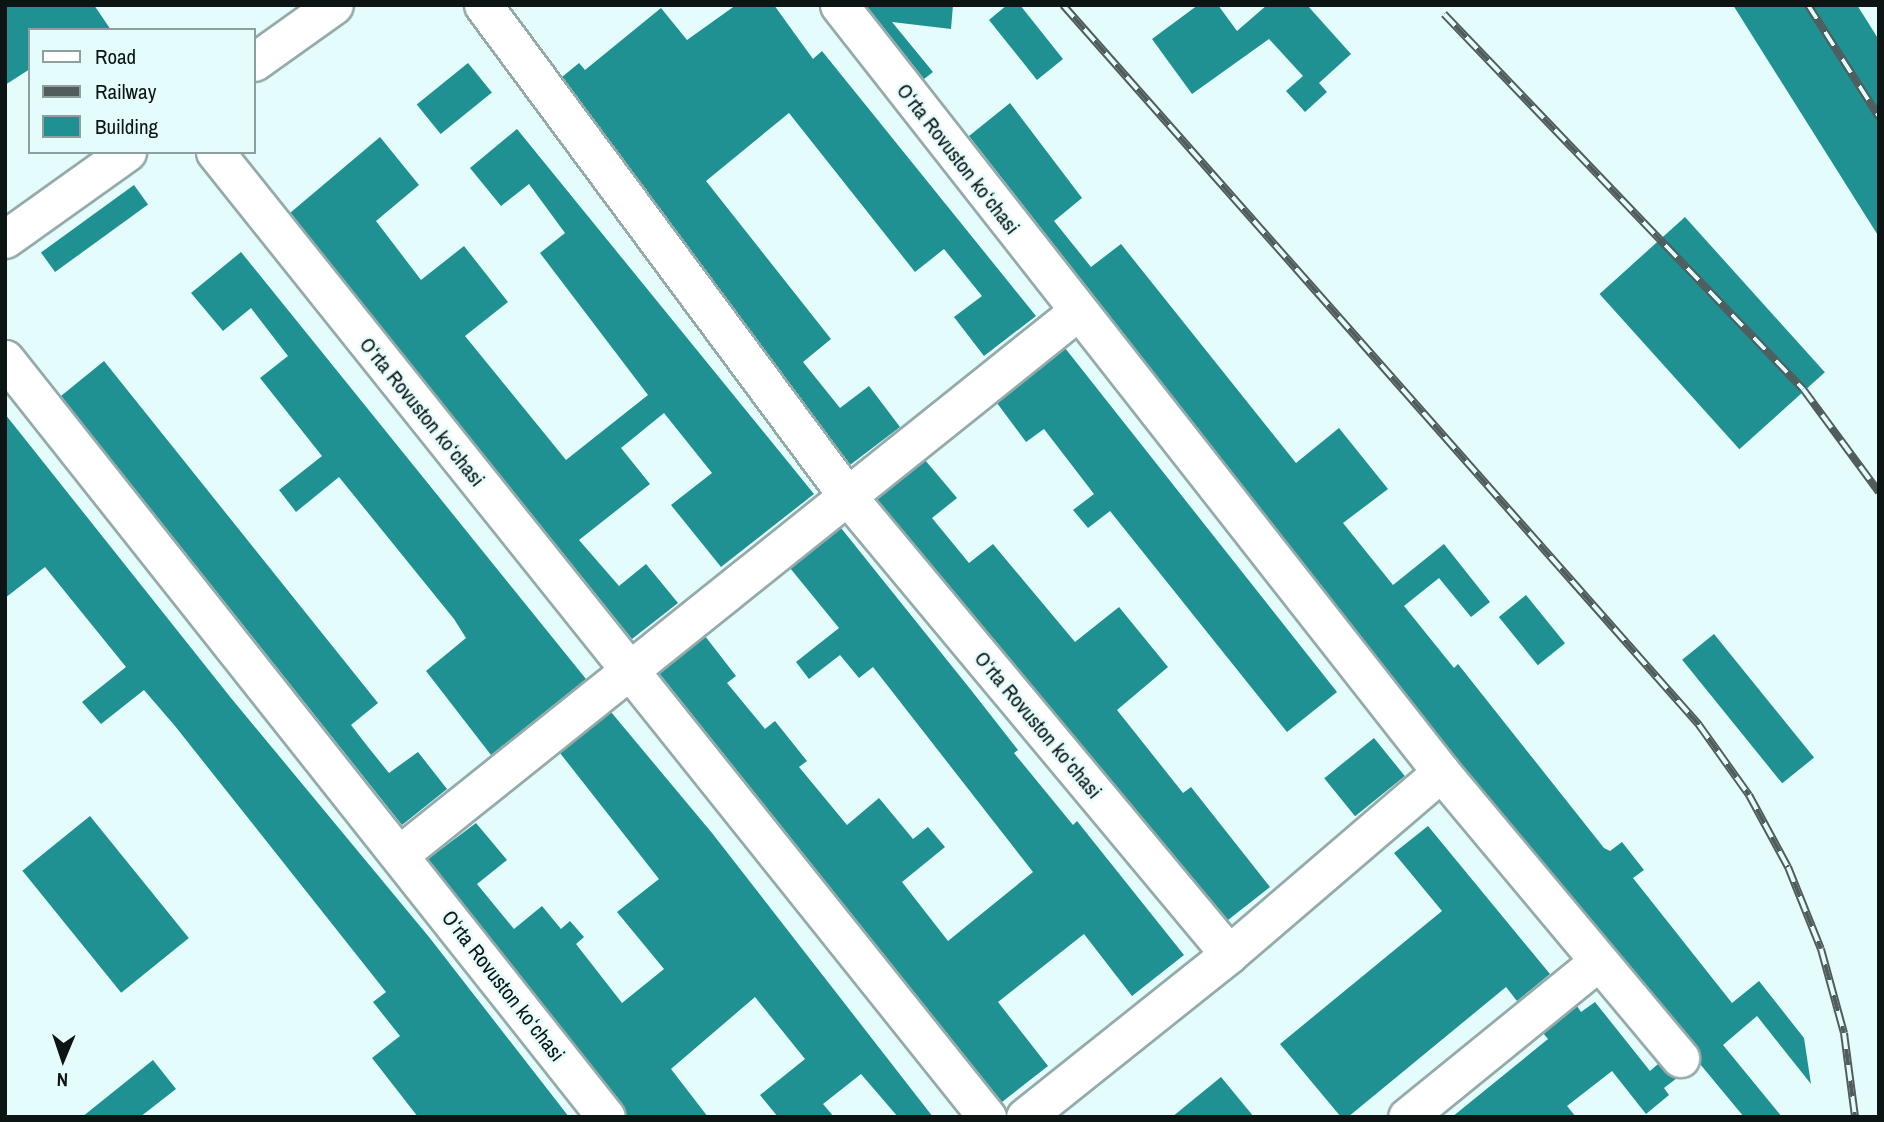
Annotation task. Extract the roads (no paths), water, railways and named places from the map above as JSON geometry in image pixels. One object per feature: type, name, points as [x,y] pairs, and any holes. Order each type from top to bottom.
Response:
[{"type":"street","points":[[256,61],[334,5]]},
{"type":"street","name":"Oʻrta Rovuston koʻchasi","points":[[484,5],[848,497],[1229,954]]},
{"type":"street","name":"Oʻrta Rovuston koʻchasi","points":[[839,5],[1077,312],[1441,772],[1680,1058]]},
{"type":"street","points":[[5,239],[124,154]]},
{"type":"street","name":"Oʻrta Rovuston koʻchasi","points":[[217,154],[987,1117]]},
{"type":"street","points":[[400,854],[1077,312]]},
{"type":"street","name":"Oʻrta Rovuston koʻchasi","points":[[5,359],[606,1117]]},
{"type":"street","points":[[1025,1117],[1229,954],[1441,772]]},
{"type":"street","points":[[1408,1117],[1598,962]]},
{"type":"railway","points":[[1063,5],[1699,725],[1749,795],[1788,867],[1821,949],[1844,1033],[1855,1117]]},
{"type":"railway","points":[[1808,5],[1879,117]]},
{"type":"railway","points":[[1444,14],[1803,389],[1879,492]]}]
